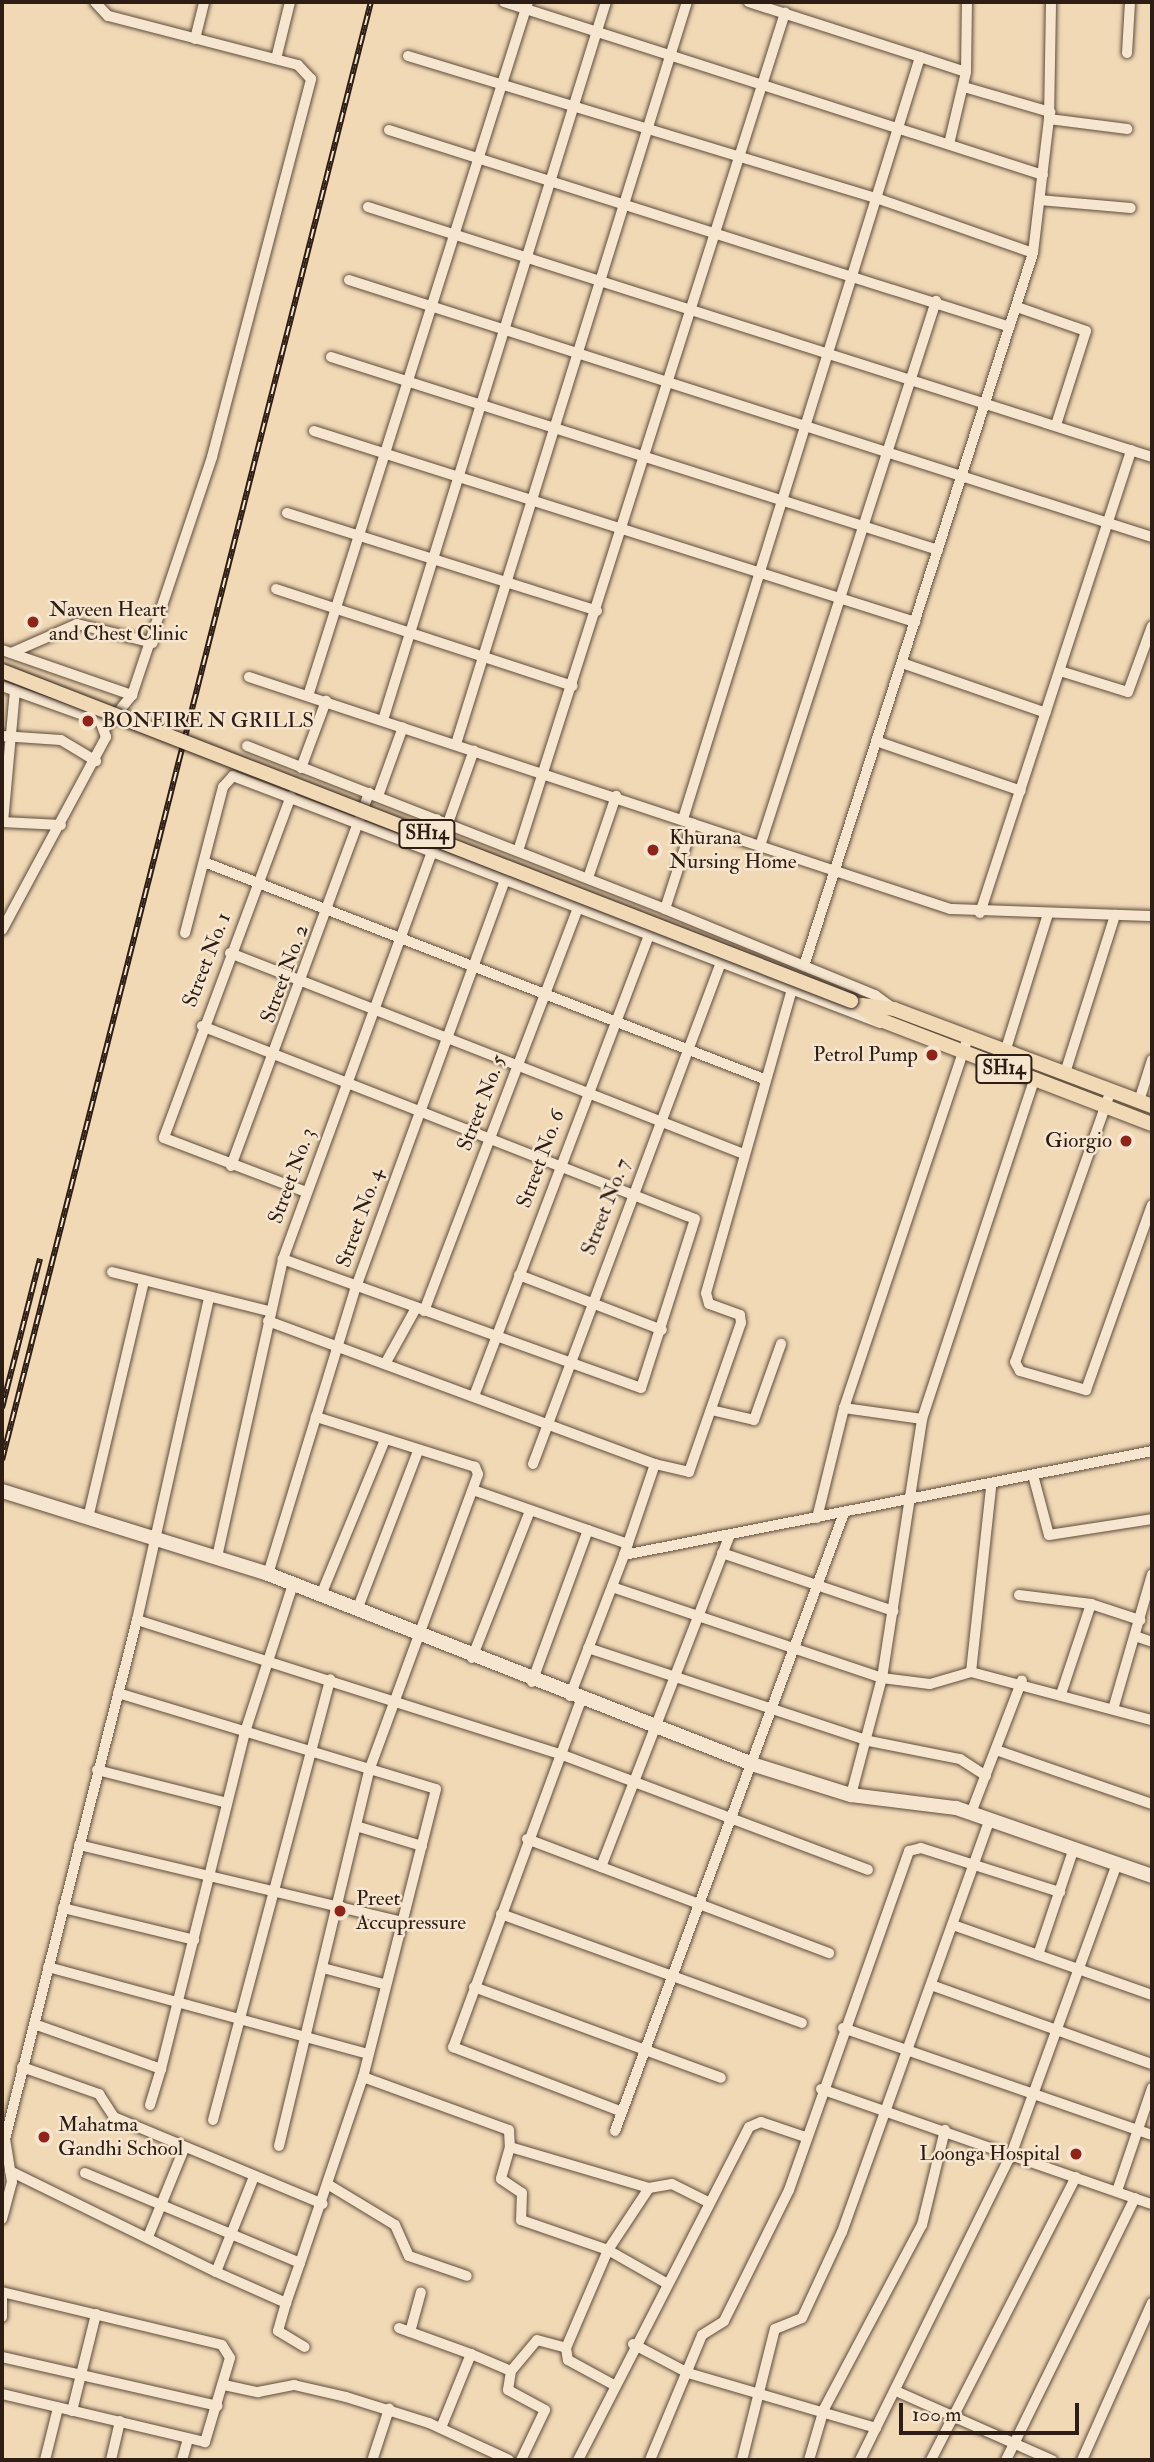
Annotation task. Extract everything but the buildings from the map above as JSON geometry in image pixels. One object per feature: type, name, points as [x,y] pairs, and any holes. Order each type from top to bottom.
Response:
[{"type":"main road","name":"SH14","points":[[2,671],[891,1016],[968,1038],[1145,1103]]},
{"type":"main road","name":"SH14","points":[[891,1016],[962,1053],[1152,1124]]},
{"type":"main road","points":[[2,1491],[268,1574],[532,1682],[755,1765],[851,1795],[971,1813],[1152,1876]]},
{"type":"street","points":[[2,930],[5,916],[61,825],[96,761],[106,728],[132,695],[153,643],[212,457],[311,79],[304,68],[108,16],[95,2]]},
{"type":"street","points":[[195,39],[204,2]]},
{"type":"street","points":[[276,60],[290,2]]},
{"type":"street","points":[[504,2],[526,5],[597,32],[1043,175]]},
{"type":"street","points":[[383,720],[606,2]]},
{"type":"street","points":[[456,744],[687,2]]},
{"type":"street","points":[[749,2],[966,72]]},
{"type":"street","points":[[949,144],[966,72],[967,2]]},
{"type":"street","points":[[804,966],[1033,253],[1049,116],[1051,2]]},
{"type":"street","points":[[1127,53],[1130,2]]},
{"type":"street","points":[[308,696],[388,453],[499,82],[526,5]]},
{"type":"street","points":[[519,851],[649,455],[714,230],[785,13]]},
{"type":"street","points":[[408,56],[879,199],[1033,253]]},
{"type":"street","points":[[665,909],[761,573],[879,199],[920,57]]},
{"type":"street","points":[[964,87],[1049,116],[1127,129]]},
{"type":"street","points":[[389,130],[854,274],[1010,327]]},
{"type":"street","points":[[1040,200],[1131,208]]},
{"type":"street","points":[[368,207],[694,306],[1152,457]]},
{"type":"street","points":[[349,280],[671,383],[888,447],[1152,537]]},
{"type":"street","points":[[760,846],[936,301]]},
{"type":"street","points":[[1017,307],[1086,331],[1056,425]]},
{"type":"street","points":[[331,357],[410,379],[938,550]]},
{"type":"street","points":[[314,431],[915,622]]},
{"type":"street","points":[[980,913],[1131,450]]},
{"type":"street","points":[[287,513],[597,611]]},
{"type":"street","points":[[276,589],[573,686]]},
{"type":"street","points":[[7,651],[76,624],[153,643]]},
{"type":"street","points":[[1060,671],[1128,692],[1152,626]]},
{"type":"street","points":[[7,651],[132,695]]},
{"type":"street","points":[[902,663],[1046,713]]},
{"type":"street","points":[[249,677],[545,772],[835,871],[980,913],[1152,916]]},
{"type":"street","points":[[2,686],[84,714],[106,728]]},
{"type":"street","points":[[15,691],[5,736],[2,822],[61,825]]},
{"type":"street","points":[[302,768],[326,701]]},
{"type":"street","name":"Street No. 2","points":[[231,1166],[374,795],[403,727]]},
{"type":"street","points":[[5,736],[61,740],[96,761]]},
{"type":"street","points":[[876,741],[1021,791]]},
{"type":"street","points":[[247,746],[588,878],[804,966],[891,1016]]},
{"type":"street","name":"Street No. 3","points":[[217,1557],[268,1316],[283,1259],[442,821],[474,750]]},
{"type":"street","points":[[185,933],[229,777],[364,822],[791,993],[891,1016]]},
{"type":"street","name":"Street No. 1","points":[[231,1166],[164,1138],[202,1026],[291,796]]},
{"type":"street","points":[[588,878],[616,796]]},
{"type":"street","points":[[204,862],[764,1079]]},
{"type":"street","name":"Street No. 4","points":[[268,1574],[356,1287],[419,1108],[505,879]]},
{"type":"street","name":"Street No. 5","points":[[385,1364],[420,1310],[578,908]]},
{"type":"street","points":[[1005,1052],[1048,914]]},
{"type":"street","points":[[1065,1073],[1115,915]]},
{"type":"street","name":"Street No. 6","points":[[474,1396],[586,1092],[648,937]]},
{"type":"street","points":[[230,953],[744,1154]]},
{"type":"street","name":"Street No. 7","points":[[533,1464],[590,1301],[720,965]]},
{"type":"street","points":[[112,1272],[209,1297],[268,1316],[385,1364],[655,1464],[689,1472],[741,1317],[709,1304],[706,1293],[764,1079],[791,993]]},
{"type":"street","points":[[202,1026],[634,1191],[694,1217],[643,1388],[283,1259]]},
{"type":"street","points":[[817,1518],[844,1409],[968,1038]]},
{"type":"street","points":[[1145,1103],[1152,1060]]},
{"type":"street","points":[[851,1795],[869,1741],[882,1678],[922,1419],[1034,1081]]},
{"type":"street","points":[[1111,1090],[1015,1362],[1020,1371],[1086,1390],[1152,1205]]},
{"type":"street","points":[[231,1166],[306,1192]]},
{"type":"street","points":[[1141,1239],[1152,1243]]},
{"type":"street","points":[[519,1275],[662,1330]]},
{"type":"street","points":[[88,1518],[144,1281]]},
{"type":"street","points":[[2,2219],[9,2171],[3,2144],[96,1770],[137,1620],[209,1297]]},
{"type":"street","points":[[711,1410],[754,1420],[781,1344]]},
{"type":"street","points":[[844,1409],[922,1419]]},
{"type":"street","points":[[279,2146],[370,1768],[415,1635],[473,1490],[475,1467],[316,1417]]},
{"type":"street","points":[[321,1595],[385,1440]]},
{"type":"street","points":[[357,1610],[418,1451]]},
{"type":"street","points":[[624,1555],[844,1513],[911,1497],[991,1487],[1033,1475],[1152,1451]]},
{"type":"street","points":[[622,2112],[455,2053],[474,1987],[527,1839],[561,1754],[588,1648],[655,1464]]},
{"type":"street","points":[[1033,1475],[1049,1535],[1152,1519]]},
{"type":"street","points":[[971,1671],[991,1487]]},
{"type":"street","points":[[473,1490],[628,1544]]},
{"type":"street","points":[[472,1658],[530,1511]]},
{"type":"street","points":[[615,2131],[755,1765],[793,1650],[844,1513]]},
{"type":"street","points":[[532,1682],[588,1530]]},
{"type":"street","points":[[601,1867],[653,1727],[730,1535]]},
{"type":"street","points":[[722,1553],[893,1611]]},
{"type":"street","points":[[1114,1706],[1152,1574]]},
{"type":"street","points":[[150,2105],[245,1732],[293,1584]]},
{"type":"street","points":[[612,1587],[882,1678],[930,1684],[971,1671],[1022,1680],[1114,1706],[1152,1720]]},
{"type":"street","points":[[1019,1595],[1091,1604],[1140,1620]]},
{"type":"street","points":[[1062,1691],[1091,1604]]},
{"type":"street","points":[[137,1620],[267,1658],[561,1754],[868,1870]]},
{"type":"street","points":[[1135,1636],[1152,1642]]},
{"type":"street","points":[[588,1648],[772,1712],[869,1741],[960,1759],[986,1776]]},
{"type":"street","points":[[213,2120],[275,1889],[308,1751],[330,1679]]},
{"type":"street","points":[[971,1813],[1022,1680]]},
{"type":"street","points":[[118,1693],[436,1788],[365,2053],[363,2077],[323,2204],[278,2331],[305,2347]]},
{"type":"street","points":[[996,1750],[1152,1804]]},
{"type":"street","points":[[96,1770],[227,1803]]},
{"type":"street","points":[[742,2460],[777,2324],[797,2321],[806,2311],[887,2111],[990,1819]]},
{"type":"street","points":[[356,1826],[422,1846]]},
{"type":"street","points":[[527,1839],[829,1953]]},
{"type":"street","points":[[79,1845],[210,1873],[401,1922]]},
{"type":"street","points":[[650,2460],[702,2335],[724,2320],[776,2218],[909,1851],[921,1848],[1060,1892]]},
{"type":"street","points":[[1038,1955],[1074,1848]]},
{"type":"street","points":[[860,2460],[1011,2154],[1117,1864]]},
{"type":"street","points":[[63,1908],[194,1940]]},
{"type":"street","points":[[500,1914],[802,2023]]},
{"type":"street","points":[[953,1924],[1152,1995]]},
{"type":"street","points":[[48,1967],[307,2035],[365,2053]]},
{"type":"street","points":[[323,1968],[383,1984]]},
{"type":"street","points":[[930,1985],[1152,2064]]},
{"type":"street","points":[[474,1987],[721,2078]]},
{"type":"street","points":[[34,2024],[161,2069]]},
{"type":"street","points":[[843,2028],[1152,2135]]},
{"type":"street","points":[[22,2067],[99,2094],[114,2117],[184,2149],[253,2179],[323,2204]]},
{"type":"street","points":[[363,2077],[509,2130],[510,2147],[501,2179],[522,2193],[521,2220],[608,2250],[666,2283]]},
{"type":"street","points":[[1117,2191],[1152,2088]]},
{"type":"street","points":[[821,2089],[1152,2204]]},
{"type":"street","points":[[578,2460],[611,2384],[752,2124],[805,2137]]},
{"type":"street","points":[[808,2460],[824,2409],[922,2225],[945,2130]]},
{"type":"street","points":[[510,2147],[649,2188],[672,2184],[710,2203]]},
{"type":"street","points":[[148,2237],[184,2149]]},
{"type":"street","points":[[9,2171],[216,2272],[286,2303]]},
{"type":"street","points":[[85,2173],[231,2237],[300,2263]]},
{"type":"street","points":[[931,2460],[1076,2177]]},
{"type":"street","points":[[216,2272],[253,2179]]},
{"type":"street","points":[[329,2185],[395,2225],[410,2256],[467,2276]]},
{"type":"street","points":[[611,2384],[571,2362],[566,2348],[608,2250],[649,2188]]},
{"type":"street","points":[[1006,2460],[1135,2198]]},
{"type":"street","points":[[410,2332],[421,2292]]},
{"type":"street","points":[[2,2316],[2,2293],[227,2347],[224,2385],[208,2440],[188,2439],[2,2394]]},
{"type":"street","points":[[1082,2460],[1152,2302]]},
{"type":"street","points":[[72,2411],[96,2314]]},
{"type":"street","points":[[399,2328],[511,2371]]},
{"type":"street","points":[[522,2460],[544,2410],[508,2390],[511,2371],[537,2340],[566,2348]]},
{"type":"street","points":[[633,2344],[688,2373],[759,2395],[824,2409],[876,2428]]},
{"type":"street","points":[[441,2428],[471,2354]]},
{"type":"street","points":[[2,2357],[219,2406]]},
{"type":"street","points":[[224,2385],[258,2392],[294,2385],[389,2409],[441,2428],[509,2460]]},
{"type":"street","points":[[896,2391],[954,2414],[1052,2460]]},
{"type":"street","points":[[45,2460],[58,2407]]},
{"type":"street","points":[[373,2458],[389,2409]]},
{"type":"street","points":[[111,2460],[120,2421]]},
{"type":"street","points":[[182,2460],[188,2439]]},
{"type":"railway","points":[[2,1460],[371,2]]},
{"type":"railway","points":[[2,1408],[40,1259]]},
{"type":"place","name":"Naveen Heart and Chest Clinic","points":[[33,622]]},
{"type":"place","name":"BONFIRE N GRILLS","points":[[88,721]]},
{"type":"place","name":"Khurana Nursing Home","points":[[653,850]]},
{"type":"place","name":"Petrol Pump","points":[[932,1055]]},
{"type":"place","name":"Giorgio","points":[[1126,1141]]},
{"type":"place","name":"Preet Accupressure","points":[[340,1911]]},
{"type":"place","name":"Mahatma Gandhi School","points":[[44,2137]]},
{"type":"place","name":"Loonga Hospital","points":[[1076,2154]]}]
